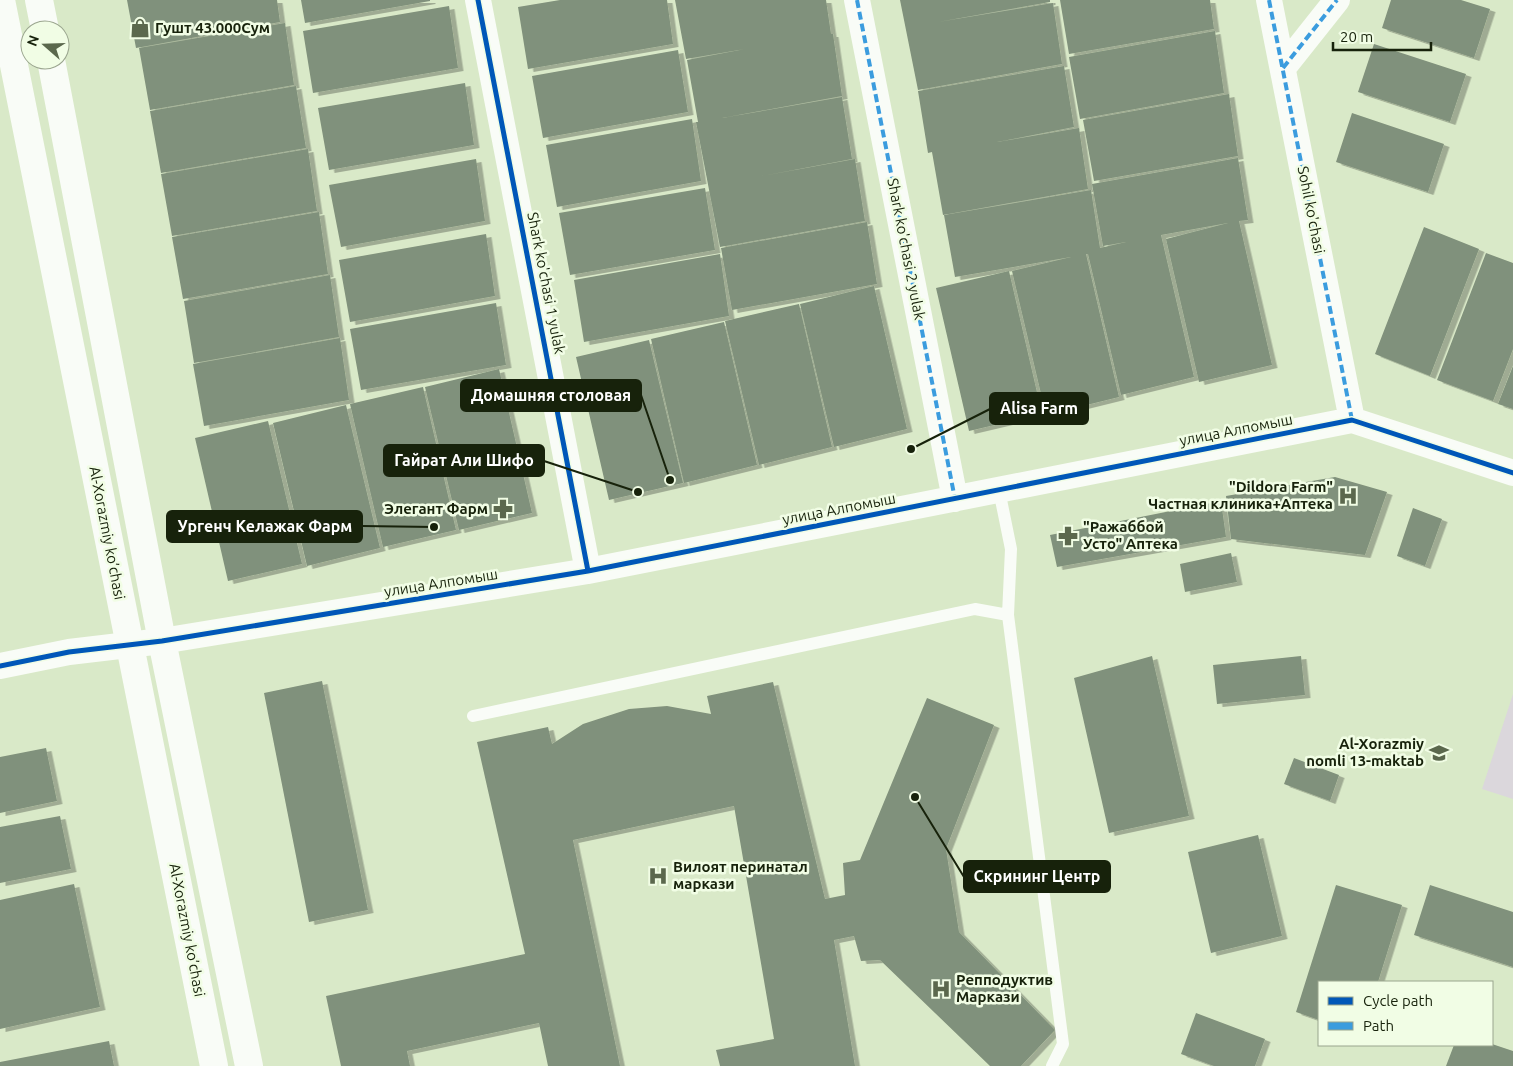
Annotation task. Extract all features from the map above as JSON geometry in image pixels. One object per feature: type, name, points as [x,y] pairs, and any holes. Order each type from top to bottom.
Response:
[{"type":"main road","name":"Al-Xorazmiy ko’chasi","points":[[1,0],[214,1066]]},
{"type":"main road","points":[[40,0],[43,20]]},
{"type":"main road","points":[[53,70],[162,641],[249,1066]]},
{"type":"street","name":"Shark ko'chasi 1 yulak","points":[[478,0],[588,571]]},
{"type":"street","name":"Shark ko'chasi 2 yulak","points":[[858,0],[955,499]]},
{"type":"street","name":"Sohil ko'chasi","points":[[1269,0],[1352,420]]},
{"type":"street","points":[[1283,68],[1336,0]]},
{"type":"street","name":"улица Алпомыш","points":[[0,666],[69,652],[162,641],[588,571],[1352,420],[1513,473]]},
{"type":"lane","points":[[999,490],[1011,548],[1008,615],[1063,1044],[1052,1066]]},
{"type":"lane","points":[[473,716],[975,609],[1008,615]]},
{"type":"shaded area","points":[[1513,694],[1513,799],[1482,789]]},
{"type":"building","points":[[127,0],[277,0],[280,22],[136,48]]},
{"type":"building","points":[[301,0],[430,0],[430,1],[305,23]]},
{"type":"building","points":[[560,0],[667,0],[673,44],[528,69],[518,7]]},
{"type":"building","points":[[675,0],[826,0],[842,96],[722,118],[842,97],[852,159],[762,176],[855,159],[865,221],[720,247],[696,122],[698,122],[687,60],[745,49],[686,59]]},
{"type":"building","points":[[900,0],[1050,0],[1050,2],[938,22],[1053,3],[1062,64],[918,90]]},
{"type":"building","points":[[1060,0],[1210,0],[1214,29],[1069,54]]},
{"type":"building","points":[[1391,0],[1461,0],[1490,9],[1474,58],[1382,28]]},
{"type":"building","points":[[449,6],[458,68],[313,93],[303,31]]},
{"type":"building","points":[[285,23],[294,85],[150,110],[139,48]]},
{"type":"building","points":[[1215,31],[1224,93],[1080,119],[1069,57]]},
{"type":"building","points":[[1374,44],[1466,74],[1450,122],[1358,92]]},
{"type":"building","points":[[678,50],[688,112],[543,138],[532,76]]},
{"type":"building","points":[[1064,66],[1074,127],[997,142],[1079,128],[1088,189],[943,215],[932,152],[928,153],[918,91]]},
{"type":"building","points":[[465,83],[474,145],[329,170],[318,108]]},
{"type":"building","points":[[296,86],[306,148],[161,173],[150,111]]},
{"type":"building","points":[[1229,94],[1238,156],[1094,181],[1083,120]]},
{"type":"building","points":[[1352,113],[1444,144],[1428,192],[1336,162]]},
{"type":"building","points":[[692,119],[701,181],[557,207],[546,145]]},
{"type":"building","points":[[308,149],[317,211],[172,236],[161,174]]},
{"type":"building","points":[[1238,158],[1248,220],[1239,221],[1272,365],[1199,382],[1166,239],[1228,223],[1161,235],[1194,377],[1121,395],[1088,254],[1086,254],[1119,397],[1046,415],[1012,271],[1071,257],[955,277],[944,215],[1091,190],[1100,248],[1126,242],[1103,246],[1092,184]]},
{"type":"building","points":[[476,159],[485,221],[341,247],[329,185]]},
{"type":"building","points":[[705,188],[715,250],[570,275],[559,213]]},
{"type":"building","points":[[319,212],[328,274],[183,299],[172,237]]},
{"type":"building","points":[[867,222],[877,284],[732,310],[721,248]]},
{"type":"building","points":[[1424,227],[1479,249],[1430,376],[1375,354]]},
{"type":"building","points":[[486,234],[495,296],[350,322],[339,260]]},
{"type":"building","points":[[1486,253],[1513,263],[1513,349],[1493,401],[1437,380]]},
{"type":"building","points":[[720,254],[729,316],[584,342],[574,280]]},
{"type":"building","points":[[1009,271],[1042,414],[969,431],[936,288]]},
{"type":"building","points":[[330,275],[339,337],[194,363],[184,301]]},
{"type":"building","points":[[874,286],[907,429],[834,447],[800,304]]},
{"type":"building","points":[[496,303],[506,365],[361,390],[350,329]]},
{"type":"building","points":[[799,304],[832,447],[759,465],[725,321]]},
{"type":"building","points":[[724,322],[757,465],[684,483],[651,339]]},
{"type":"building","points":[[340,338],[349,400],[204,426],[193,364]]},
{"type":"building","points":[[649,340],[683,483],[609,500],[576,357]]},
{"type":"building","points":[[1513,366],[1513,409],[1498,404]]},
{"type":"building","points":[[499,369],[532,513],[459,530],[425,387]]},
{"type":"building","points":[[423,387],[456,530],[383,547],[350,404]]},
{"type":"building","points":[[346,405],[380,548],[307,566],[273,423]]},
{"type":"building","points":[[268,421],[302,564],[228,581],[195,438]]},
{"type":"building","points":[[1335,477],[1387,492],[1365,555],[1231,539],[1226,496]]},
{"type":"building","points":[[1221,501],[1226,537],[1057,567],[1050,535]]},
{"type":"building","points":[[1413,508],[1442,519],[1425,566],[1397,556]]},
{"type":"building","points":[[1231,553],[1237,582],[1185,592],[1180,564]]},
{"type":"building","points":[[1152,656],[1189,816],[1109,833],[1074,678]]},
{"type":"building","points":[[1301,656],[1305,695],[1217,704],[1213,665]]},
{"type":"building","points":[[322,681],[368,910],[309,922],[264,693]]},
{"type":"building","points":[[773,682],[825,899],[845,895],[843,863],[860,860],[927,698],[994,725],[946,849],[959,932],[1055,1030],[1021,1066],[990,1066],[880,960],[861,961],[854,936],[834,940],[855,1066],[720,1066],[716,1050],[774,1039],[734,806],[573,840],[620,1066],[548,1066],[539,1023],[407,1051],[410,1066],[341,1066],[326,996],[525,954],[477,742],[548,727],[552,744],[583,724],[629,709],[667,706],[711,714],[707,696]]},
{"type":"building","points":[[46,748],[57,801],[0,813],[0,757]]},
{"type":"building","points":[[1294,758],[1339,775],[1330,801],[1284,784]]},
{"type":"building","points":[[60,816],[71,869],[0,883],[0,827]]},
{"type":"building","points":[[1258,835],[1282,936],[1211,953],[1188,852]]},
{"type":"building","points":[[74,884],[100,1007],[0,1029],[0,900]]},
{"type":"building","points":[[1336,885],[1402,905],[1378,981],[1318,981],[1318,1020],[1296,1012]]},
{"type":"building","points":[[1430,885],[1513,912],[1513,967],[1414,935]]},
{"type":"building","points":[[1196,1013],[1265,1039],[1255,1066],[1214,1066],[1181,1054]]},
{"type":"building","points":[[109,1041],[114,1066],[0,1066],[0,1062]]},
{"type":"building","points":[[1493,1044],[1513,1051],[1513,1066],[1446,1066],[1454,1046],[1493,1046]]},
{"type":"marked path","points":[[857,0],[955,499]]},
{"type":"marked path","points":[[1269,0],[1352,420]]},
{"type":"marked path","points":[[1283,68],[1337,0]]},
{"type":"cycle path","points":[[478,0],[588,571]]},
{"type":"cycle path","points":[[0,666],[69,652],[162,641],[588,571],[1352,420],[1513,473]]},
{"type":"place","name":"Гушт 43.000Сум","points":[[140,28]]},
{"type":"place","name":"Alisa Farm","points":[[911,449]]},
{"type":"place","name":"Домашняя столовая","points":[[670,480]]},
{"type":"place","name":"Гайрат Али Шифо","points":[[638,492]]},
{"type":"place","name":"\"Dildora Farm\" Частная клиника+Аптека","points":[[1348,496]]},
{"type":"place","name":"Элегант Фарм","points":[[503,509]]},
{"type":"place","name":"Ургенч Келажак Фарм","points":[[434,527]]},
{"type":"place","name":"\"Ражаббой Усто\" Аптека","points":[[1068,536]]},
{"type":"place","name":"Аl-Xоrаzmiy nоmli 13-mаktаb","points":[[1439,753]]},
{"type":"place","name":"Скрининг Центр","points":[[915,797]]},
{"type":"place","name":"Вилоят перинатал маркази","points":[[658,876]]},
{"type":"place","name":"Репподуктив Маркази","points":[[941,989]]}]
